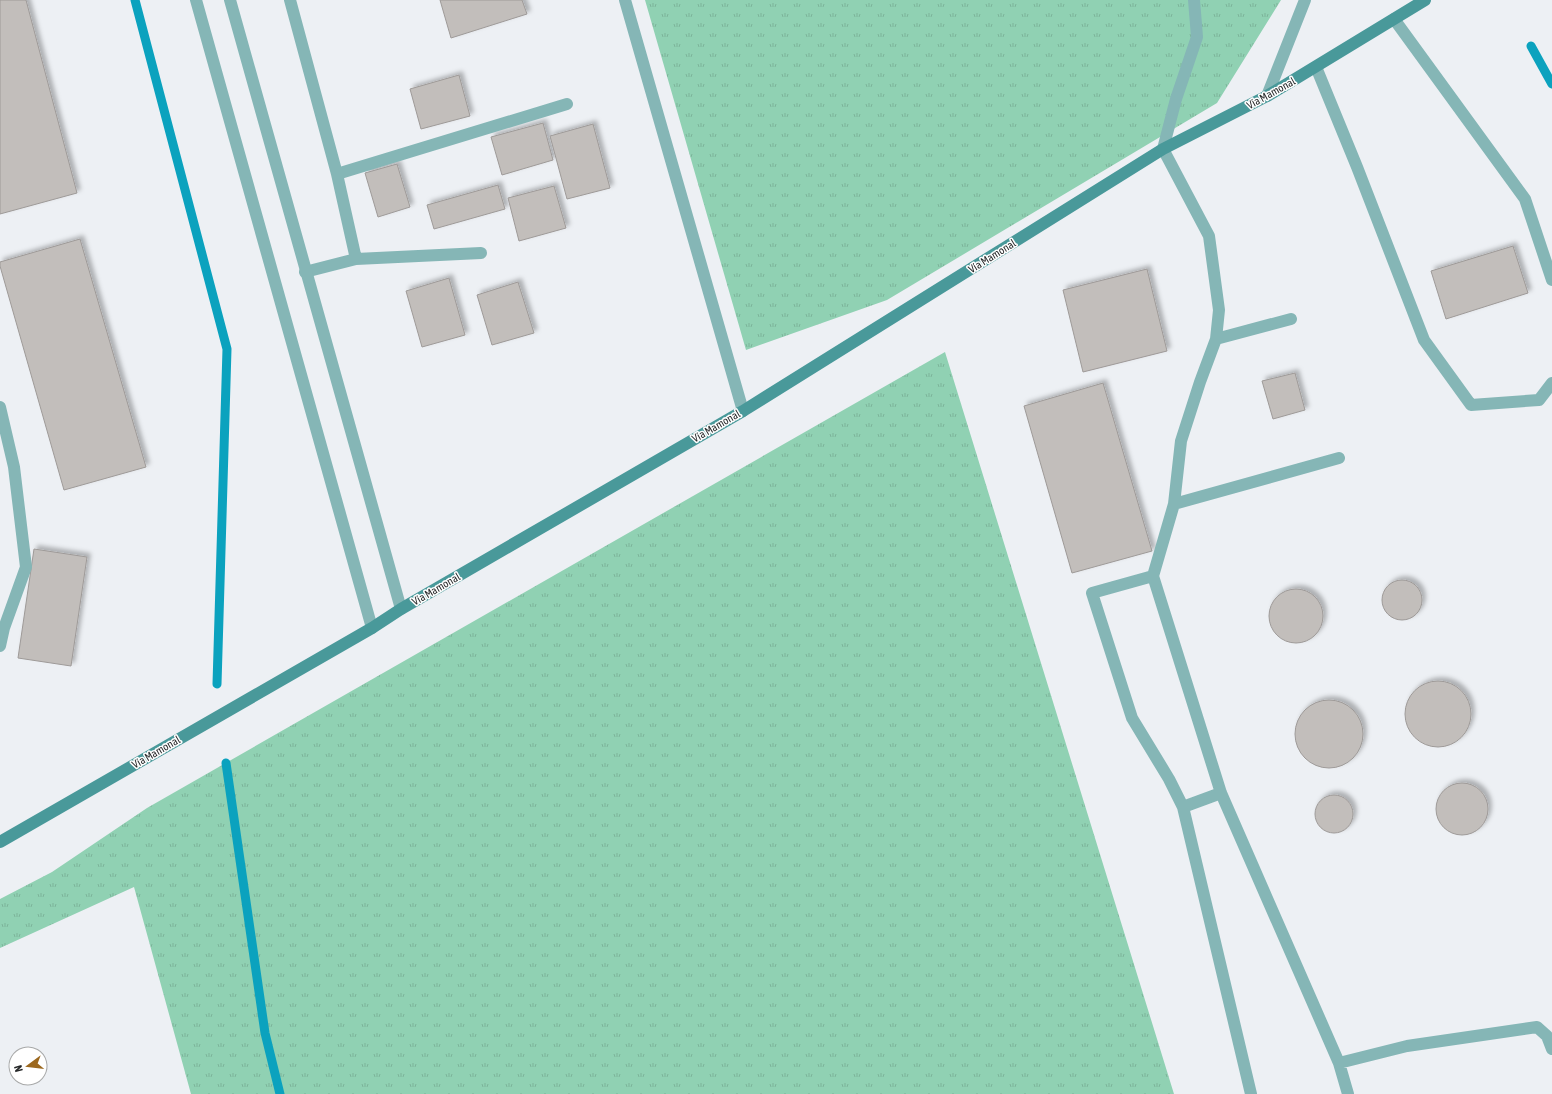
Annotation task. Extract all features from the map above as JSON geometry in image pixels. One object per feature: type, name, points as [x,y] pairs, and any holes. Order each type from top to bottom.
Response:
[{"type":"street","points":[[196,0],[372,628]]},
{"type":"street","points":[[230,0],[305,272],[402,609]]},
{"type":"street","points":[[625,0],[743,410]]},
{"type":"street","points":[[1194,0],[1197,37],[1176,99],[1163,149],[1209,236],[1219,310],[1216,339],[1181,441],[1174,504],[1153,576],[1221,793],[1339,1063],[1348,1094]]},
{"type":"street","points":[[1268,96],[1304,0]]},
{"type":"street","name":"Vía Mamonal","points":[[0,842],[372,628],[743,410],[1163,149],[1268,96],[1426,0]]},
{"type":"street","points":[[294,1],[337,174],[356,259]]},
{"type":"street","points":[[1394,19],[1525,199],[1552,280]]},
{"type":"street","points":[[1316,67],[1357,167],[1424,340],[1471,405],[1539,400],[1552,383]]},
{"type":"street","points":[[337,174],[568,104]]},
{"type":"street","points":[[305,272],[356,259],[481,253]]},
{"type":"street","points":[[1216,339],[1291,319]]},
{"type":"street","points":[[0,407],[14,467],[26,567],[2,628],[0,646]]},
{"type":"street","points":[[1174,504],[1339,458]]},
{"type":"street","points":[[1153,576],[1092,593],[1132,718],[1169,779],[1183,807],[1251,1094]]},
{"type":"street","points":[[1183,807],[1221,793]]},
{"type":"street","points":[[1339,1063],[1407,1046],[1536,1027],[1547,1036],[1552,1049]]},
{"type":"green space","points":[[645,0],[1281,0],[1217,103],[887,300],[746,350]]},
{"type":"green space","points":[[945,352],[1174,1094],[191,1094],[134,887],[0,948],[0,899],[52,872],[147,808]]},
{"type":"building","points":[[0,0],[26,0],[77,193],[0,214]]},
{"type":"building","points":[[440,0],[522,0],[527,14],[451,38]]},
{"type":"building","points":[[459,75],[470,116],[421,129],[410,89]]},
{"type":"building","points":[[543,123],[553,160],[502,175],[491,137]]},
{"type":"building","points":[[593,124],[610,188],[567,199],[550,136]]},
{"type":"building","points":[[397,164],[410,207],[378,217],[365,173]]},
{"type":"building","points":[[498,185],[505,209],[434,229],[427,205]]},
{"type":"building","points":[[554,186],[566,228],[519,241],[508,198]]},
{"type":"building","points":[[80,239],[146,467],[64,490],[0,262]]},
{"type":"building","points":[[1513,246],[1528,293],[1446,319],[1431,271]]},
{"type":"building","points":[[1147,269],[1167,351],[1083,372],[1063,290]]},
{"type":"building","points":[[449,278],[465,335],[422,347],[406,291]]},
{"type":"building","points":[[518,282],[534,333],[492,345],[477,295]]},
{"type":"building","points":[[1295,373],[1305,410],[1273,419],[1262,381]]},
{"type":"building","points":[[1103,383],[1152,551],[1072,573],[1024,406]]},
{"type":"building","points":[[34,549],[87,557],[71,666],[18,658]]},
{"type":"building","points":[[1406,580],[1413,583],[1419,589],[1422,600],[1421,608],[1413,617],[1406,620],[1398,620],[1391,617],[1383,608],[1382,596],[1385,589],[1394,581]]},
{"type":"building","points":[[1291,589],[1301,589],[1311,593],[1319,601],[1323,611],[1323,621],[1319,631],[1311,639],[1301,643],[1291,643],[1281,639],[1273,631],[1269,621],[1269,611],[1273,601],[1281,593]]},
{"type":"building","points":[[1438,681],[1451,684],[1461,691],[1468,701],[1471,714],[1468,727],[1461,737],[1451,744],[1438,747],[1425,744],[1415,737],[1408,727],[1405,714],[1408,701],[1415,691],[1425,684]]},
{"type":"building","points":[[1329,700],[1342,703],[1353,710],[1360,721],[1363,734],[1360,747],[1353,758],[1342,765],[1329,768],[1316,765],[1305,758],[1298,747],[1295,734],[1298,721],[1305,710],[1316,703]]},
{"type":"building","points":[[1462,783],[1472,785],[1480,791],[1486,799],[1488,809],[1486,819],[1480,827],[1472,833],[1462,835],[1452,833],[1444,827],[1438,819],[1436,809],[1438,799],[1444,791],[1452,785]]},
{"type":"building","points":[[1330,795],[1338,795],[1348,800],[1352,807],[1352,821],[1348,828],[1338,833],[1330,833],[1320,828],[1318,825],[1315,818],[1315,810],[1320,800],[1323,798]]},
{"type":"waterway","points":[[135,0],[227,349],[217,684]]},
{"type":"waterway","points":[[1531,46],[1552,84]]},
{"type":"waterway","points":[[226,763],[265,1033],[280,1094]]}]
